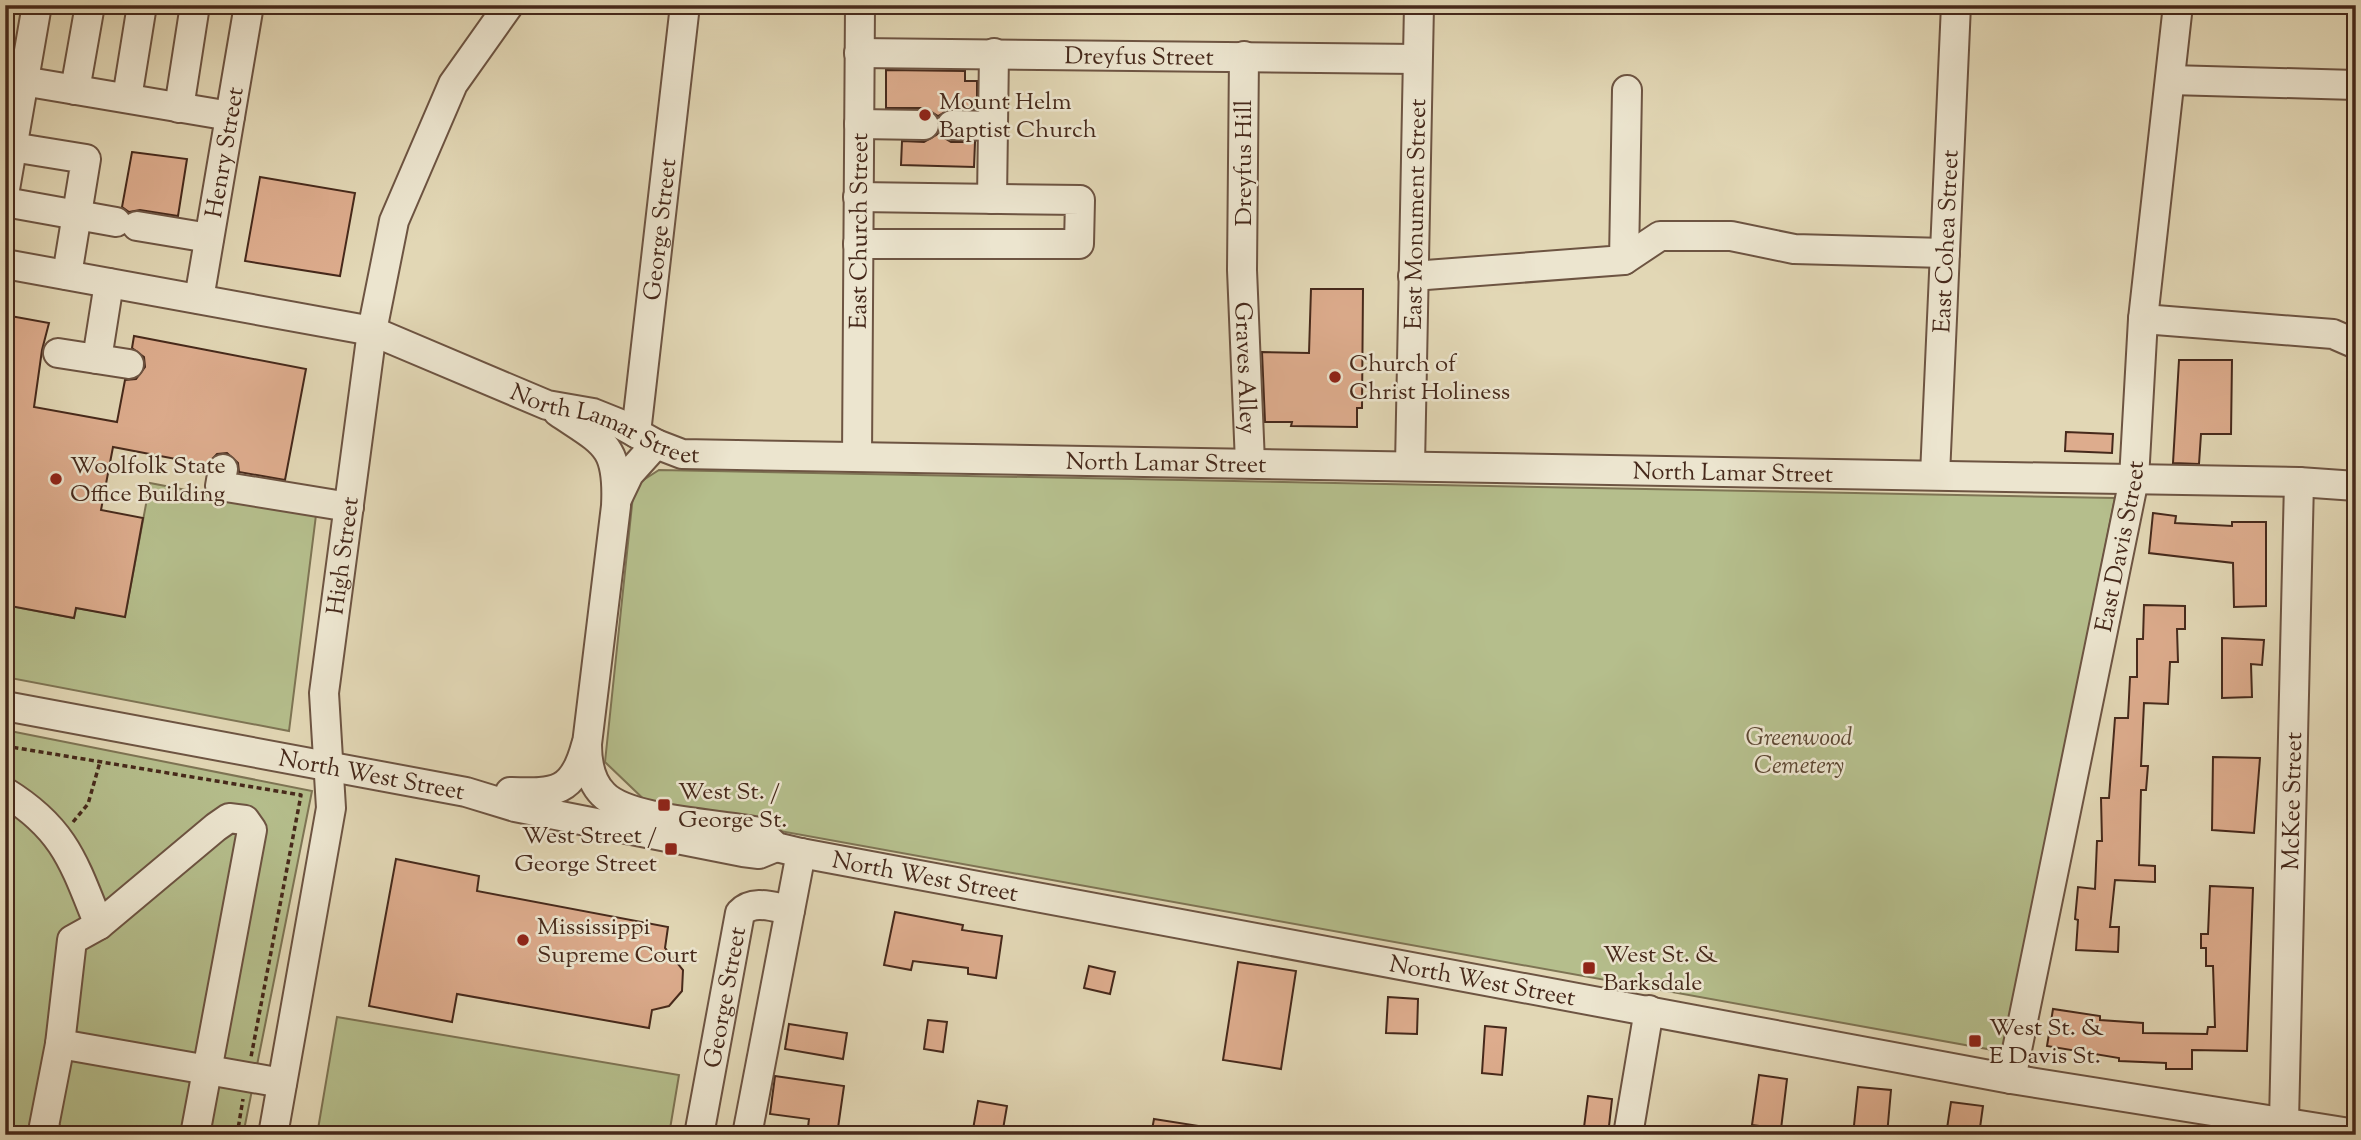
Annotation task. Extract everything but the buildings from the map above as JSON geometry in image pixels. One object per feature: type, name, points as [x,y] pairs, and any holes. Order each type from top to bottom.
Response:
[{"type":"street","points":[[5,189],[12,147],[14,79],[37,5]]},
{"type":"street","points":[[75,90],[90,5]]},
{"type":"street","points":[[127,98],[142,5]]},
{"type":"street","points":[[179,107],[195,5]]},
{"type":"street","name":"Henry Street","points":[[199,299],[249,5]]},
{"type":"street","name":"East Church Street","points":[[857,457],[860,5]]},
{"type":"street","name":"East Monument Street","points":[[1410,466],[1419,5]]},
{"type":"street","name":"East Cohea Street","points":[[1935,475],[1956,5]]},
{"type":"street","name":"East Davis Street","points":[[2011,1079],[2134,479],[2143,319],[2178,5]]},
{"type":"street","name":"High Street","points":[[273,1135],[331,808],[326,766],[324,693],[372,331],[398,210],[453,84],[502,8]]},
{"type":"street","name":"George Street","points":[[646,438],[684,16]]},
{"type":"street","name":"Dreyfus Street","points":[[859,53],[1417,59]]},
{"type":"street","points":[[992,199],[994,53]]},
{"type":"street","name":"Dreyfus Hill","points":[[1242,270],[1244,56]]},
{"type":"street","points":[[14,79],[230,116]]},
{"type":"street","points":[[2171,80],[2356,85]]},
{"type":"street","points":[[1624,260],[1627,90]]},
{"type":"street","points":[[859,124],[993,126]]},
{"type":"street","points":[[12,147],[86,159],[67,275]]},
{"type":"street","points":[[858,244],[1079,244],[1080,200],[859,197]]},
{"type":"street","points":[[5,202],[209,238]]},
{"type":"street","points":[[1413,276],[1624,260],[1660,236],[1731,236],[1794,249],[1945,253]]},
{"type":"street","name":"North Lamar Street","points":[[5,264],[372,331],[547,405],[593,413],[682,454],[1935,475],[2299,482],[2356,486]]},
{"type":"street","name":"Graves Alley","points":[[1242,270],[1250,463]]},
{"type":"street","points":[[97,359],[109,283]]},
{"type":"street","points":[[2143,319],[2333,334],[2356,344]]},
{"type":"street","points":[[58,353],[128,364]]},
{"type":"street","points":[[466,792],[535,794],[560,789],[575,773],[587,744],[616,506],[616,468],[611,454],[593,435],[547,405]]},
{"type":"street","points":[[616,506],[646,438]]},
{"type":"street","points":[[223,468],[220,486],[349,508]]},
{"type":"street","name":"McKee Street","points":[[2284,1121],[2299,482]]},
{"type":"street","name":"North West Street","points":[[5,706],[466,792],[515,807],[743,852],[759,854],[788,850],[2011,1079],[2356,1133]]},
{"type":"street","name":"North West Street","points":[[587,744],[590,769],[603,794],[614,803],[636,812],[760,832],[788,850]]},
{"type":"street","points":[[5,792],[32,808],[70,852],[99,925]]},
{"type":"street","points":[[48,1135],[44,1126],[60,1044],[72,940],[99,925],[216,827],[229,818],[245,820],[252,830],[205,1070],[195,1135]]},
{"type":"street","name":"George Street","points":[[747,1135],[790,910],[788,850]]},
{"type":"street","name":"George Street","points":[[699,1135],[740,913],[747,906],[757,905],[790,910]]},
{"type":"street","points":[[1628,1135],[1648,1010]]},
{"type":"street","points":[[60,1044],[282,1083]]},
{"type":"path","points":[[5,746],[301,795],[237,1135]]},
{"type":"path","points":[[57,835],[83,813],[89,804],[100,762]]},
{"type":"green space","name":"Greenwood Cemetery","points":[[659,470],[2115,498],[2004,1052],[653,808],[605,762],[634,486]]},
{"type":"green space","points":[[150,483],[316,515],[289,731],[5,677],[5,605],[74,618],[76,608],[125,616]]},
{"type":"green space","points":[[5,730],[312,791],[243,1135],[5,1135]]},
{"type":"green space","points":[[337,1017],[679,1075],[669,1135],[317,1135]]},
{"type":"place","name":"Mount Helm Baptist Church","points":[[925,115]]},
{"type":"place","name":"Church of Christ Holiness","points":[[1335,377]]},
{"type":"place","name":"Woolfolk State Office Building","points":[[56,479]]},
{"type":"place","name":"West St. / George St.","points":[[664,805]]},
{"type":"place","name":"West Street / George Street","points":[[671,849]]},
{"type":"place","name":"Mississippi Supreme Court","points":[[523,940]]},
{"type":"place","name":"West St. & Barksdale","points":[[1589,968]]},
{"type":"place","name":"West St. & E Davis St.","points":[[1975,1041]]}]
